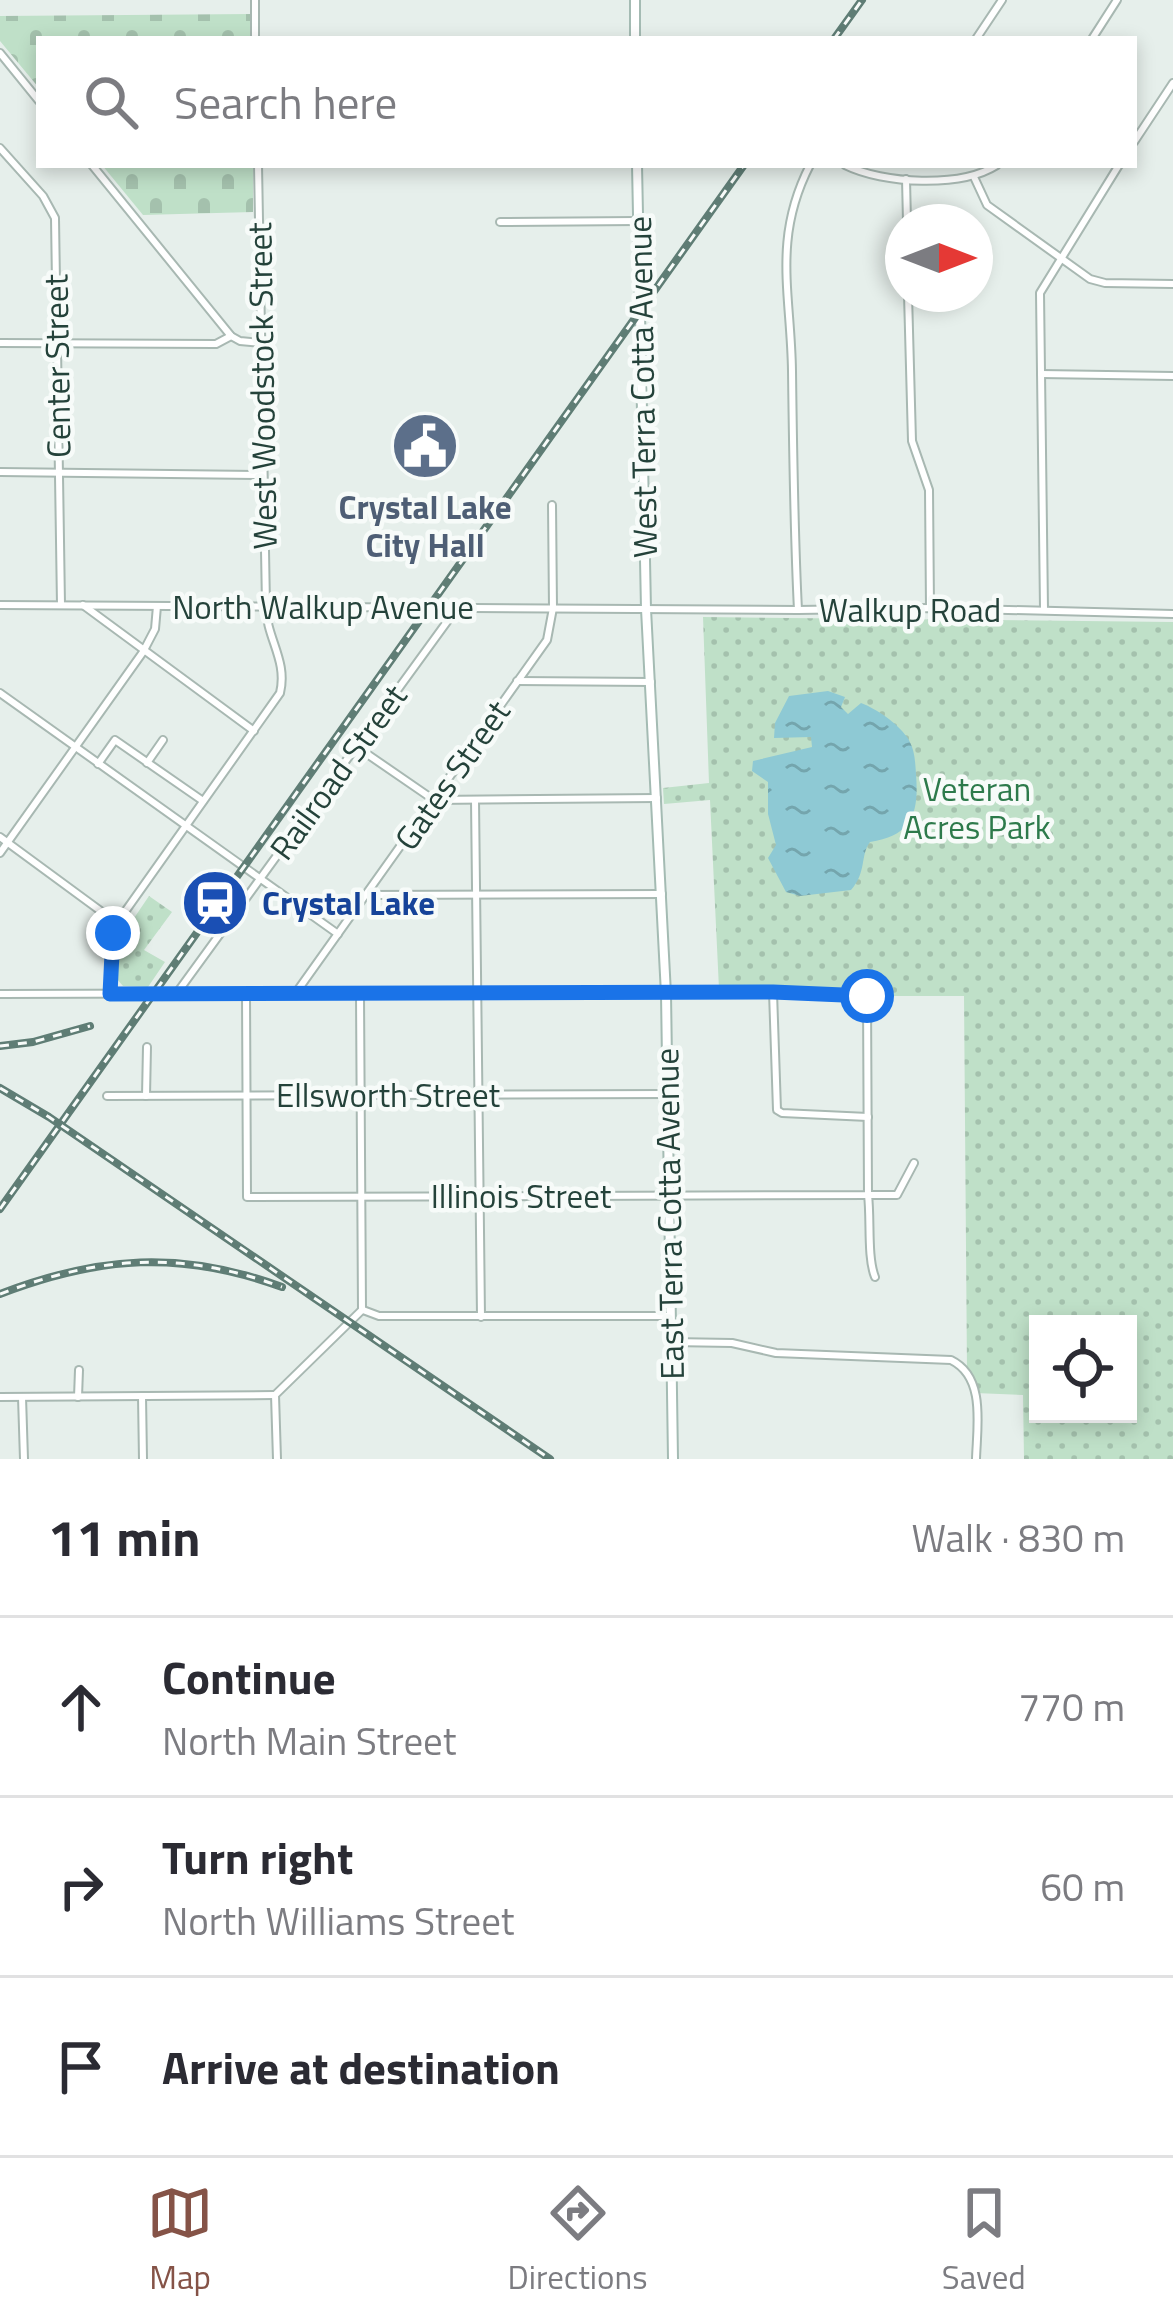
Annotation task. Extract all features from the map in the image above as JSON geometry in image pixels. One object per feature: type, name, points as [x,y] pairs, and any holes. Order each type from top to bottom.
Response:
[{"type":"main road","points":[[635,0],[635,36]]},
{"type":"main road","name":"West Terra Cotta Avenue","points":[[637,168],[646,609]]},
{"type":"main road","name":"East Terra Cotta Avenue","points":[[646,609],[666,994],[673,1459]]},
{"type":"street","points":[[255,0],[255,36]]},
{"type":"street","points":[[978,36],[1002,0]]},
{"type":"street","points":[[1094,36],[1117,0]]},
{"type":"street","points":[[0,53],[36,96]]},
{"type":"street","points":[[1137,137],[1173,83]]},
{"type":"street","name":"Center Street","points":[[0,148],[53,210],[61,605]]},
{"type":"street","points":[[94,168],[231,335],[239,341],[261,343]]},
{"type":"street","name":"West Woodstock Street","points":[[117,922],[254,731],[282,684],[283,663],[266,606],[258,168]]},
{"type":"street","points":[[798,610],[792,363],[784,265],[788,225],[809,168]]},
{"type":"street","points":[[853,168],[881,179],[974,177],[991,168]]},
{"type":"street","points":[[1043,609],[1040,292],[1117,168]]},
{"type":"street","points":[[974,177],[987,205],[1090,279],[1173,284]]},
{"type":"street","points":[[907,179],[907,204]]},
{"type":"street","points":[[500,222],[638,221]]},
{"type":"street","points":[[908,312],[912,441],[929,490],[931,608]]},
{"type":"street","points":[[0,343],[216,344],[231,335]]},
{"type":"street","points":[[1041,374],[1173,376]]},
{"type":"street","points":[[0,472],[263,475]]},
{"type":"street","points":[[552,505],[553,608]]},
{"type":"street","name":"North Walkup Avenue","points":[[0,604],[646,609]]},
{"type":"street","points":[[83,605],[254,731]]},
{"type":"street","points":[[0,854],[4,840],[143,652],[155,629],[157,606]]},
{"type":"street","name":"Railroad Street","points":[[176,994],[458,608]]},
{"type":"street","name":"Gates Street","points":[[296,994],[547,640],[553,608]]},
{"type":"street","name":"Walkup Road","points":[[646,609],[1043,609],[1173,614]]},
{"type":"street","points":[[518,681],[650,682]]},
{"type":"street","points":[[0,693],[338,934]]},
{"type":"street","points":[[98,764],[115,740],[203,801]]},
{"type":"street","points":[[147,763],[163,740]]},
{"type":"street","points":[[356,747],[434,800],[657,798]]},
{"type":"street","points":[[475,800],[481,1317]]},
{"type":"street","points":[[4,840],[117,922],[111,943],[110,994]]},
{"type":"street","points":[[366,895],[662,894]]},
{"type":"street","points":[[773,992],[774,1102],[782,1113],[868,1117]]},
{"type":"street","points":[[0,994],[773,992],[867,996],[868,1195],[875,1277]]},
{"type":"street","points":[[247,994],[247,1096]]},
{"type":"street","points":[[0,1397],[275,1395],[362,1310],[360,995]]},
{"type":"street","points":[[146,1096],[147,1047]]},
{"type":"street","name":"Ellsworth Street","points":[[107,1096],[668,1094]]},
{"type":"street","name":"Illinois Street","points":[[247,1096],[247,1198],[868,1195]]},
{"type":"street","points":[[868,1195],[897,1195],[914,1162]]},
{"type":"street","points":[[362,1310],[379,1316],[670,1316]]},
{"type":"street","points":[[671,1342],[732,1343],[776,1353],[938,1357],[962,1366],[970,1377],[976,1404],[976,1459]]},
{"type":"street","points":[[78,1397],[79,1370]]},
{"type":"street","points":[[275,1395],[277,1459]]},
{"type":"street","points":[[142,1396],[143,1459]]},
{"type":"street","points":[[22,1397],[24,1459]]},
{"type":"green space","points":[[252,14],[252,36],[36,36],[36,84],[0,41],[0,16]]},
{"type":"green space","points":[[104,168],[253,168],[253,212],[143,215]]},
{"type":"green space","name":"Veteran Acres Park","points":[[703,617],[1173,622],[1173,1459],[1024,1459],[1023,1395],[975,1393],[967,1371],[964,996],[719,989],[710,800],[664,804],[663,788],[709,783]]},
{"type":"green space","points":[[149,896],[172,912],[144,950],[165,962],[148,987],[123,986],[116,978],[120,936],[125,938]]},
{"type":"water","points":[[828,691],[845,697],[841,707],[848,714],[861,703],[903,732],[914,755],[916,800],[904,828],[870,842],[851,890],[800,896],[786,892],[768,858],[776,845],[768,814],[768,782],[752,771],[753,761],[812,747],[811,737],[774,738],[775,723],[789,696]]},
{"type":"railway","points":[[836,36],[862,0]]},
{"type":"railway","points":[[0,1209],[742,168]]},
{"type":"railway","points":[[0,1046],[90,1026]]},
{"type":"railway","points":[[0,1088],[550,1459]]},
{"type":"railway","points":[[0,1294],[72,1272],[140,1262],[209,1267],[282,1287]]},
{"type":"place","name":"Crystal Lake City Hall","points":[[425,446]]},
{"type":"place","name":"Crystal Lake","points":[[215,903]]},
{"type":"route","points":[[113,933],[110,994],[773,992],[867,996]]}]
